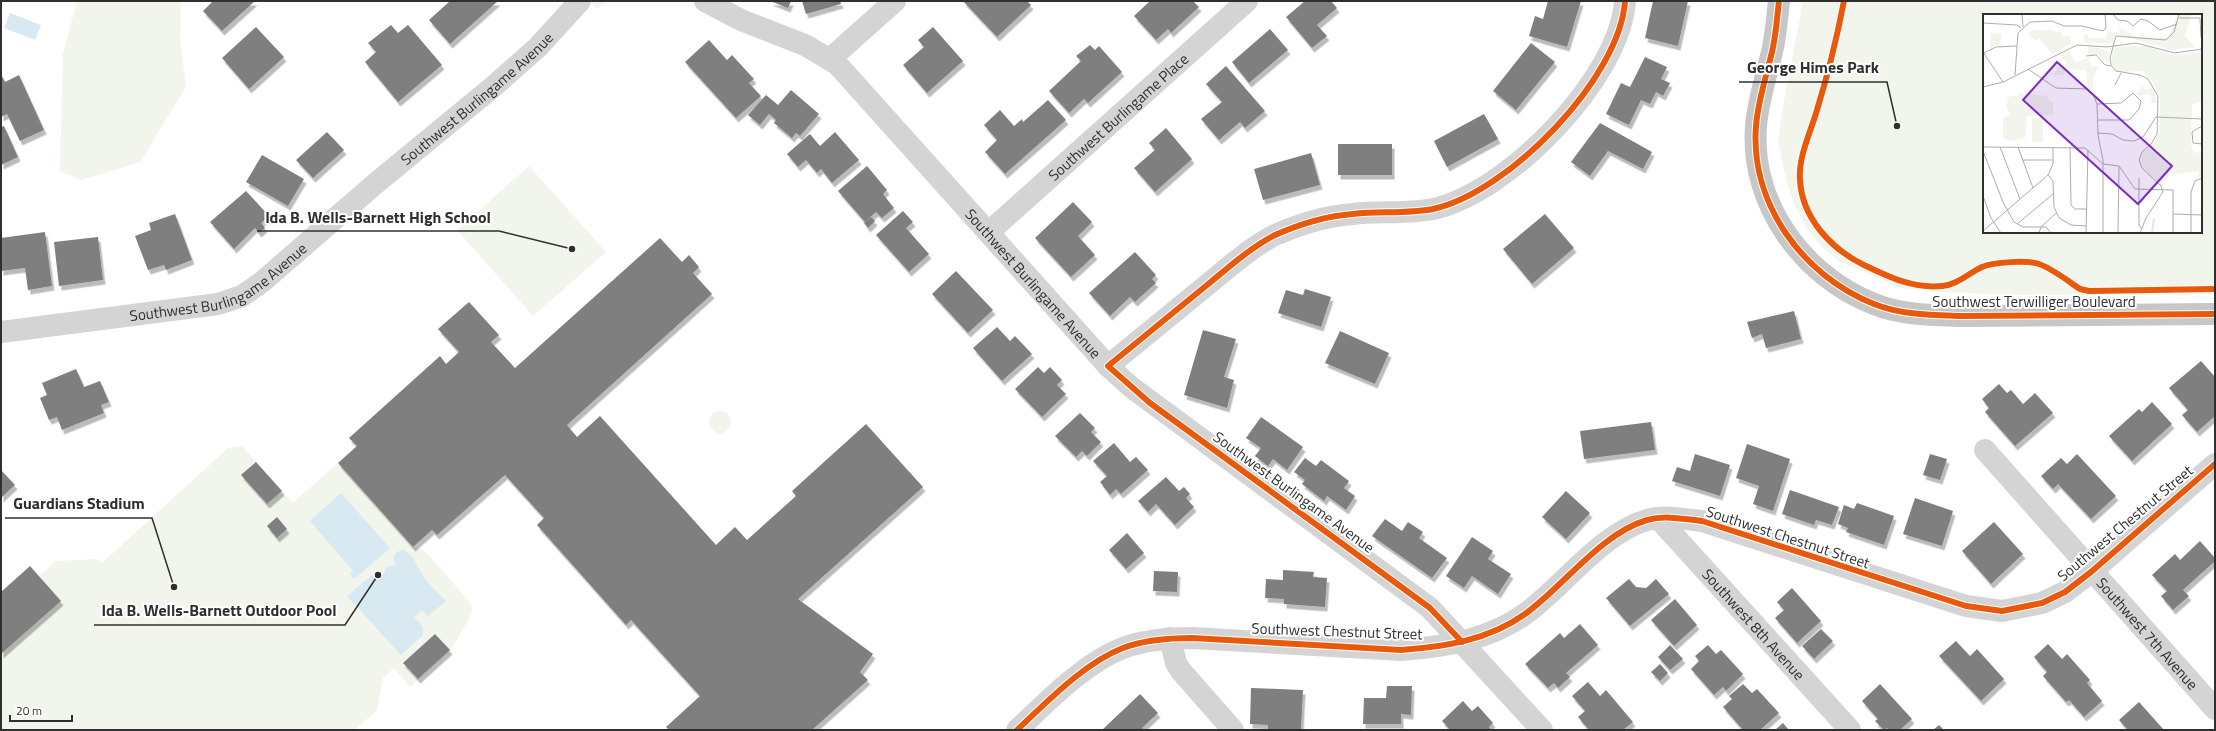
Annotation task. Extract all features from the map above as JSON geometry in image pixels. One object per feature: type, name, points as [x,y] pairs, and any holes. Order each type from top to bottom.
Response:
[{"type":"main road","name":"Southwest Terwilliger Boulevard","points":[[1779,1],[1772,51],[1759,102],[1756,126],[1755,146],[1759,174],[1768,200],[1784,232],[1807,260],[1830,280],[1855,296],[1874,304],[1925,314],[1961,316],[2215,314]]},
{"type":"street","name":"Southwest Burlingame Avenue","points":[[1,332],[218,304],[242,296],[262,282],[375,184],[494,86],[538,47],[580,1]]},
{"type":"street","name":"Southwest Burlingame Avenue","points":[[705,1],[741,20],[805,45],[830,59],[852,80],[1108,366],[1150,403],[1430,608],[1542,730]]},
{"type":"street","points":[[830,59],[895,1]]},
{"type":"street","name":"Southwest Burlingame Place","points":[[989,232],[1247,1]]},
{"type":"street","points":[[1108,366],[1226,270],[1273,236],[1308,222],[1326,218],[1352,214],[1432,209],[1450,204],[1469,196],[1498,178],[1533,150],[1578,101],[1613,49],[1620,32],[1625,1]]},
{"type":"street","name":"Southwest 7th Avenue","points":[[1985,450],[2091,572],[2215,710]]},
{"type":"street","name":"Southwest Chestnut Street","points":[[1017,730],[1054,696],[1093,666],[1122,648],[1170,638],[1213,639],[1401,650],[1430,648],[1462,642],[1495,631],[1525,614],[1599,549],[1626,529],[1647,520],[1658,518],[1702,521],[1966,606],[2002,611],[2042,604],[2065,592],[2091,572],[2215,464]]},
{"type":"street","name":"Southwest 8th Avenue","points":[[1658,518],[1850,730]]},
{"type":"street","points":[[1170,638],[1176,663],[1181,671],[1233,730]]},
{"type":"shaded area","points":[[77,1],[181,1],[180,38],[186,87],[140,162],[81,180],[60,171],[63,54]]},
{"type":"shaded area","points":[[589,1],[608,1],[597,9]]},
{"type":"shaded area","points":[[1803,1],[2215,1],[2215,294],[2010,295],[1900,288],[1839,261],[1822,247],[1807,229],[1795,206],[1786,180],[1778,141],[1783,106]]},
{"type":"shaded area","points":[[10,13],[41,25],[35,40],[4,28]]},
{"type":"shaded area","points":[[529,166],[606,252],[533,316],[457,230]]},
{"type":"shaded area","points":[[716,411],[724,411],[731,418],[731,426],[724,433],[716,433],[709,426],[709,418]]},
{"type":"shaded area","points":[[242,446],[293,503],[338,463],[413,547],[424,550],[468,600],[472,607],[472,613],[450,652],[410,687],[394,668],[383,678],[377,710],[355,730],[1,730],[1,610],[56,561],[97,559],[102,563],[228,448]]},
{"type":"shaded area","points":[[341,493],[390,548],[354,579],[350,574],[353,571],[310,521]]},
{"type":"shaded area","points":[[403,550],[411,555],[426,580],[446,601],[428,616],[422,610],[414,617],[423,627],[423,635],[401,655],[347,596],[372,575],[377,573],[382,576],[387,567],[396,565],[393,557],[397,552]]},
{"type":"building","points":[[213,1],[255,1],[222,31],[203,11]]},
{"type":"building","points":[[450,1],[498,1],[450,44],[429,20]]},
{"type":"building","points":[[770,1],[791,1],[788,8]]},
{"type":"building","points":[[802,1],[840,1],[841,4],[806,14]]},
{"type":"building","points":[[963,1],[1027,1],[1031,5],[997,37]]},
{"type":"building","points":[[1150,1],[1193,1],[1199,7],[1171,33],[1168,29],[1156,40],[1134,16]]},
{"type":"building","points":[[1305,1],[1331,1],[1337,8],[1317,25],[1327,36],[1312,48],[1286,17]]},
{"type":"building","points":[[1548,1],[1581,1],[1567,47],[1529,36],[1535,16],[1543,19]]},
{"type":"building","points":[[1653,1],[1688,1],[1678,46],[1645,38]]},
{"type":"building","points":[[391,25],[398,33],[408,25],[442,65],[398,102],[365,62],[376,52],[368,43]]},
{"type":"building","points":[[256,27],[284,57],[249,89],[222,58]]},
{"type":"building","points":[[933,27],[963,61],[927,93],[903,65],[924,47],[918,40]]},
{"type":"building","points":[[1270,29],[1288,50],[1249,83],[1232,62]]},
{"type":"building","points":[[709,40],[727,60],[732,55],[754,79],[749,83],[761,96],[736,118],[685,62]]},
{"type":"building","points":[[1531,43],[1555,62],[1516,110],[1493,91]]},
{"type":"building","points":[[1090,45],[1095,50],[1099,46],[1122,72],[1088,103],[1084,99],[1069,113],[1049,91],[1081,61],[1076,56]]},
{"type":"building","points":[[1645,57],[1667,67],[1661,79],[1670,83],[1663,96],[1656,92],[1650,104],[1641,100],[1629,125],[1606,114],[1621,83],[1630,87]]},
{"type":"building","points":[[1226,66],[1265,111],[1245,128],[1240,122],[1219,140],[1201,119],[1222,102],[1206,84]]},
{"type":"building","points":[[1,74],[5,82],[19,75],[44,130],[20,141],[7,114],[1,117]]},
{"type":"building","points":[[791,90],[819,114],[800,136],[796,133],[792,138],[774,123],[776,120],[769,114],[760,125],[748,115],[766,95],[778,105]]},
{"type":"building","points":[[1048,100],[1066,120],[1005,174],[985,152],[997,140],[984,125],[1000,110],[1014,126],[1022,119],[1023,122]]},
{"type":"building","points":[[1484,114],[1498,139],[1447,167],[1434,141]]},
{"type":"building","points":[[1600,123],[1652,152],[1643,169],[1608,151],[1590,176],[1571,162]]},
{"type":"building","points":[[4,126],[18,157],[1,165],[1,127]]},
{"type":"building","points":[[1166,128],[1192,159],[1155,192],[1134,168],[1155,150],[1149,143]]},
{"type":"building","points":[[327,132],[344,150],[313,178],[296,160]]},
{"type":"building","points":[[835,132],[859,160],[832,183],[821,169],[817,173],[806,160],[798,167],[787,154],[810,134],[820,146]]},
{"type":"building","points":[[1338,144],[1392,144],[1392,175],[1338,175]]},
{"type":"building","points":[[1311,153],[1320,185],[1263,200],[1254,169]]},
{"type":"building","points":[[262,155],[304,179],[288,206],[246,182]]},
{"type":"building","points":[[867,166],[887,190],[883,194],[894,208],[882,218],[876,212],[865,222],[838,191]]},
{"type":"building","points":[[246,191],[269,216],[261,223],[265,228],[259,233],[255,228],[234,249],[210,222]]},
{"type":"building","points":[[1073,202],[1092,222],[1078,236],[1095,255],[1071,277],[1035,238]]},
{"type":"building","points":[[903,211],[913,222],[906,228],[929,254],[909,272],[876,235]]},
{"type":"building","points":[[175,214],[192,260],[166,270],[164,265],[148,270],[135,236],[151,230],[149,223]]},
{"type":"building","points":[[1545,214],[1574,248],[1532,284],[1503,249]]},
{"type":"building","points":[[871,217],[875,221],[868,228],[864,223]]},
{"type":"building","points":[[45,232],[52,286],[28,290],[25,268],[1,271],[1,238]]},
{"type":"building","points":[[98,237],[103,280],[59,286],[54,242]]},
{"type":"building","points":[[660,238],[682,262],[689,255],[699,267],[693,273],[712,294],[567,425],[577,437],[600,416],[716,545],[735,527],[747,540],[796,496],[792,491],[866,424],[923,487],[798,599],[873,654],[860,672],[868,680],[812,730],[669,730],[666,727],[700,696],[631,620],[626,625],[537,525],[544,518],[505,475],[437,535],[432,530],[413,547],[338,463],[357,446],[349,438],[440,356],[446,364],[459,352],[438,329],[469,302],[499,335],[491,342],[515,368]]},
{"type":"building","points":[[1135,252],[1156,275],[1152,279],[1156,283],[1135,302],[1130,297],[1110,316],[1089,293]]},
{"type":"building","points":[[956,271],[993,310],[968,333],[932,294]]},
{"type":"building","points":[[1305,289],[1331,297],[1321,327],[1278,313],[1286,290],[1303,295]]},
{"type":"building","points":[[1794,311],[1801,339],[1766,348],[1762,334],[1752,338],[1747,322]]},
{"type":"building","points":[[997,327],[1010,341],[1015,336],[1032,354],[1002,381],[973,348]]},
{"type":"building","points":[[1203,330],[1236,339],[1224,377],[1234,380],[1227,408],[1184,395]]},
{"type":"building","points":[[1340,331],[1389,353],[1375,384],[1325,363]]},
{"type":"building","points":[[2201,361],[2215,377],[2215,416],[2197,432],[2182,415],[2188,410],[2169,388]]},
{"type":"building","points":[[1038,367],[1044,373],[1050,367],[1062,380],[1057,385],[1066,394],[1042,417],[1015,389]]},
{"type":"building","points":[[76,369],[84,387],[100,381],[109,402],[101,405],[104,413],[62,430],[57,417],[49,420],[40,398],[47,395],[42,383]]},
{"type":"building","points":[[1999,384],[2007,393],[2011,390],[2023,404],[2035,393],[2053,413],[2015,446],[1985,412],[1989,408],[1982,399]]},
{"type":"building","points":[[2152,402],[2172,424],[2132,461],[2109,436],[2139,409],[2142,412]]},
{"type":"building","points":[[1080,413],[1095,428],[1091,432],[1101,442],[1087,456],[1082,451],[1076,457],[1055,436]]},
{"type":"building","points":[[1261,417],[1303,447],[1287,470],[1273,459],[1268,466],[1255,456],[1261,448],[1246,438]]},
{"type":"building","points":[[1651,422],[1655,450],[1584,459],[1580,431]]},
{"type":"building","points":[[1114,443],[1130,462],[1136,457],[1148,470],[1121,494],[1116,489],[1110,495],[1100,482],[1107,476],[1093,461]]},
{"type":"building","points":[[1747,444],[1790,459],[1773,511],[1753,504],[1759,486],[1736,478]]},
{"type":"building","points":[[1695,454],[1730,465],[1720,496],[1672,481],[1677,467],[1690,471]]},
{"type":"building","points":[[1930,454],[1947,459],[1940,480],[1923,475]]},
{"type":"building","points":[[2077,454],[2116,496],[2091,519],[2058,484],[2053,489],[2041,476],[2061,458],[2067,464]]},
{"type":"building","points":[[1305,458],[1316,466],[1321,460],[1349,481],[1344,488],[1355,496],[1346,510],[1327,496],[1324,501],[1302,484],[1305,480],[1294,472]]},
{"type":"building","points":[[256,462],[282,491],[267,504],[241,475]]},
{"type":"building","points":[[1,470],[15,485],[1,498]]},
{"type":"building","points":[[1166,477],[1179,491],[1184,487],[1190,494],[1186,498],[1194,507],[1175,525],[1156,504],[1148,512],[1138,501]]},
{"type":"building","points":[[1790,490],[1839,507],[1832,525],[1816,520],[1814,525],[1782,514]]},
{"type":"building","points":[[1566,491],[1590,513],[1566,539],[1542,517]]},
{"type":"building","points":[[1915,498],[1953,511],[1942,546],[1903,534]]},
{"type":"building","points":[[1857,503],[1894,516],[1884,545],[1846,532],[1848,528],[1838,524],[1844,505],[1854,509]]},
{"type":"building","points":[[277,517],[287,529],[277,538],[267,526]]},
{"type":"building","points":[[1385,519],[1402,531],[1408,522],[1423,532],[1419,538],[1447,558],[1432,578],[1372,536]]},
{"type":"building","points":[[1994,522],[2023,554],[1991,584],[1962,551]]},
{"type":"building","points":[[1127,533],[1144,553],[1126,569],[1109,550]]},
{"type":"building","points":[[1472,537],[1493,551],[1488,559],[1511,574],[1498,594],[1472,576],[1464,588],[1446,576]]},
{"type":"building","points":[[2200,541],[2215,558],[2215,561],[2183,590],[2189,596],[2173,610],[2161,596],[2167,591],[2152,575],[2175,554],[2180,560]]},
{"type":"building","points":[[30,566],[61,601],[1,654],[1,592]]},
{"type":"building","points":[[1283,570],[1314,572],[1313,577],[1327,578],[1325,607],[1284,604],[1284,599],[1265,598],[1266,579],[1283,580]]},
{"type":"building","points":[[1154,571],[1178,572],[1177,592],[1153,591]]},
{"type":"building","points":[[1629,579],[1636,587],[1646,588],[1656,579],[1669,594],[1630,626],[1606,598]]},
{"type":"building","points":[[1792,588],[1821,621],[1797,643],[1775,618],[1784,610],[1777,602]]},
{"type":"building","points":[[1675,599],[1697,625],[1674,646],[1651,620]]},
{"type":"building","points":[[1580,624],[1598,645],[1566,673],[1570,677],[1558,688],[1554,683],[1548,688],[1525,664],[1560,633],[1564,638]]},
{"type":"building","points":[[1821,629],[1833,641],[1814,659],[1802,646]]},
{"type":"building","points":[[435,634],[450,650],[418,679],[403,663]]},
{"type":"building","points":[[1956,641],[1970,656],[1977,649],[2004,679],[1981,701],[1939,656]]},
{"type":"building","points":[[2048,644],[2062,659],[2067,654],[2090,680],[2087,683],[2102,701],[2084,717],[2069,700],[2066,702],[2043,676],[2047,672],[2034,657]]},
{"type":"building","points":[[1670,645],[1683,659],[1670,670],[1658,657]]},
{"type":"building","points":[[1708,645],[1716,654],[1721,650],[1743,674],[1726,691],[1723,687],[1714,695],[1691,669],[1699,661],[1695,656]]},
{"type":"building","points":[[1660,664],[1668,673],[1660,681],[1651,672]]},
{"type":"building","points":[[1588,682],[1600,696],[1606,690],[1633,722],[1623,730],[1589,730],[1578,717],[1585,711],[1572,696]]},
{"type":"building","points":[[1743,684],[1752,693],[1757,689],[1779,713],[1760,730],[1743,730],[1723,707],[1732,699],[1729,696]]},
{"type":"building","points":[[1880,684],[1912,719],[1900,730],[1889,730],[1887,728],[1884,730],[1875,721],[1878,719],[1862,701]]},
{"type":"building","points":[[1387,686],[1412,686],[1411,715],[1401,714],[1401,724],[1363,724],[1364,698],[1386,698]]},
{"type":"building","points":[[1251,688],[1303,690],[1301,730],[1268,730],[1268,725],[1250,724]]},
{"type":"building","points":[[1140,694],[1158,713],[1142,728],[1144,730],[1102,730]]},
{"type":"building","points":[[1463,701],[1472,711],[1478,706],[1493,723],[1489,727],[1491,730],[1450,730],[1442,721]]},
{"type":"building","points":[[2139,702],[2164,730],[2128,730],[2119,720]]},
{"type":"building","points":[[1783,723],[1789,730],[1775,730]]},
{"type":"building","points":[[1939,725],[1944,730],[1933,730]]},
{"type":"cycle path","points":[[1462,642],[1430,608],[1150,403],[1108,366],[1240,258],[1257,245],[1275,235],[1303,224],[1343,215],[1433,209],[1463,199],[1494,181],[1525,156],[1555,128],[1582,96],[1603,64],[1618,31],[1625,1]]},
{"type":"cycle path","points":[[1779,1],[1773,46],[1760,98],[1756,126],[1756,155],[1762,183],[1772,209],[1786,234],[1804,256],[1825,275],[1848,292],[1884,308],[1917,314],[1961,316],[2215,314]]},
{"type":"cycle path","points":[[1844,1],[1829,69],[1803,153],[1800,171],[1802,194],[1812,219],[1820,231],[1840,250],[1864,265],[1883,274],[1921,286],[1947,285],[1958,281],[1987,265],[2019,262],[2034,263],[2044,266],[2080,289],[2089,291],[2215,289]]},
{"type":"cycle path","points":[[1017,730],[1053,696],[1094,663],[1123,648],[1148,641],[1192,638],[1401,650],[1433,647],[1466,641],[1496,630],[1525,614],[1598,549],[1614,537],[1630,527],[1647,520],[1661,518],[1702,521],[1966,606],[2002,611],[2042,603],[2065,592],[2091,572],[2215,464]]},
{"type":"place","name":"George Himes Park","points":[[1897,126]]},
{"type":"place","name":"Ida B. Wells-Barnett High School","points":[[572,249]]},
{"type":"place","name":"Ida B. Wells-Barnett Outdoor Pool","points":[[378,575]]},
{"type":"place","name":"Guardians Stadium","points":[[174,587]]}]
